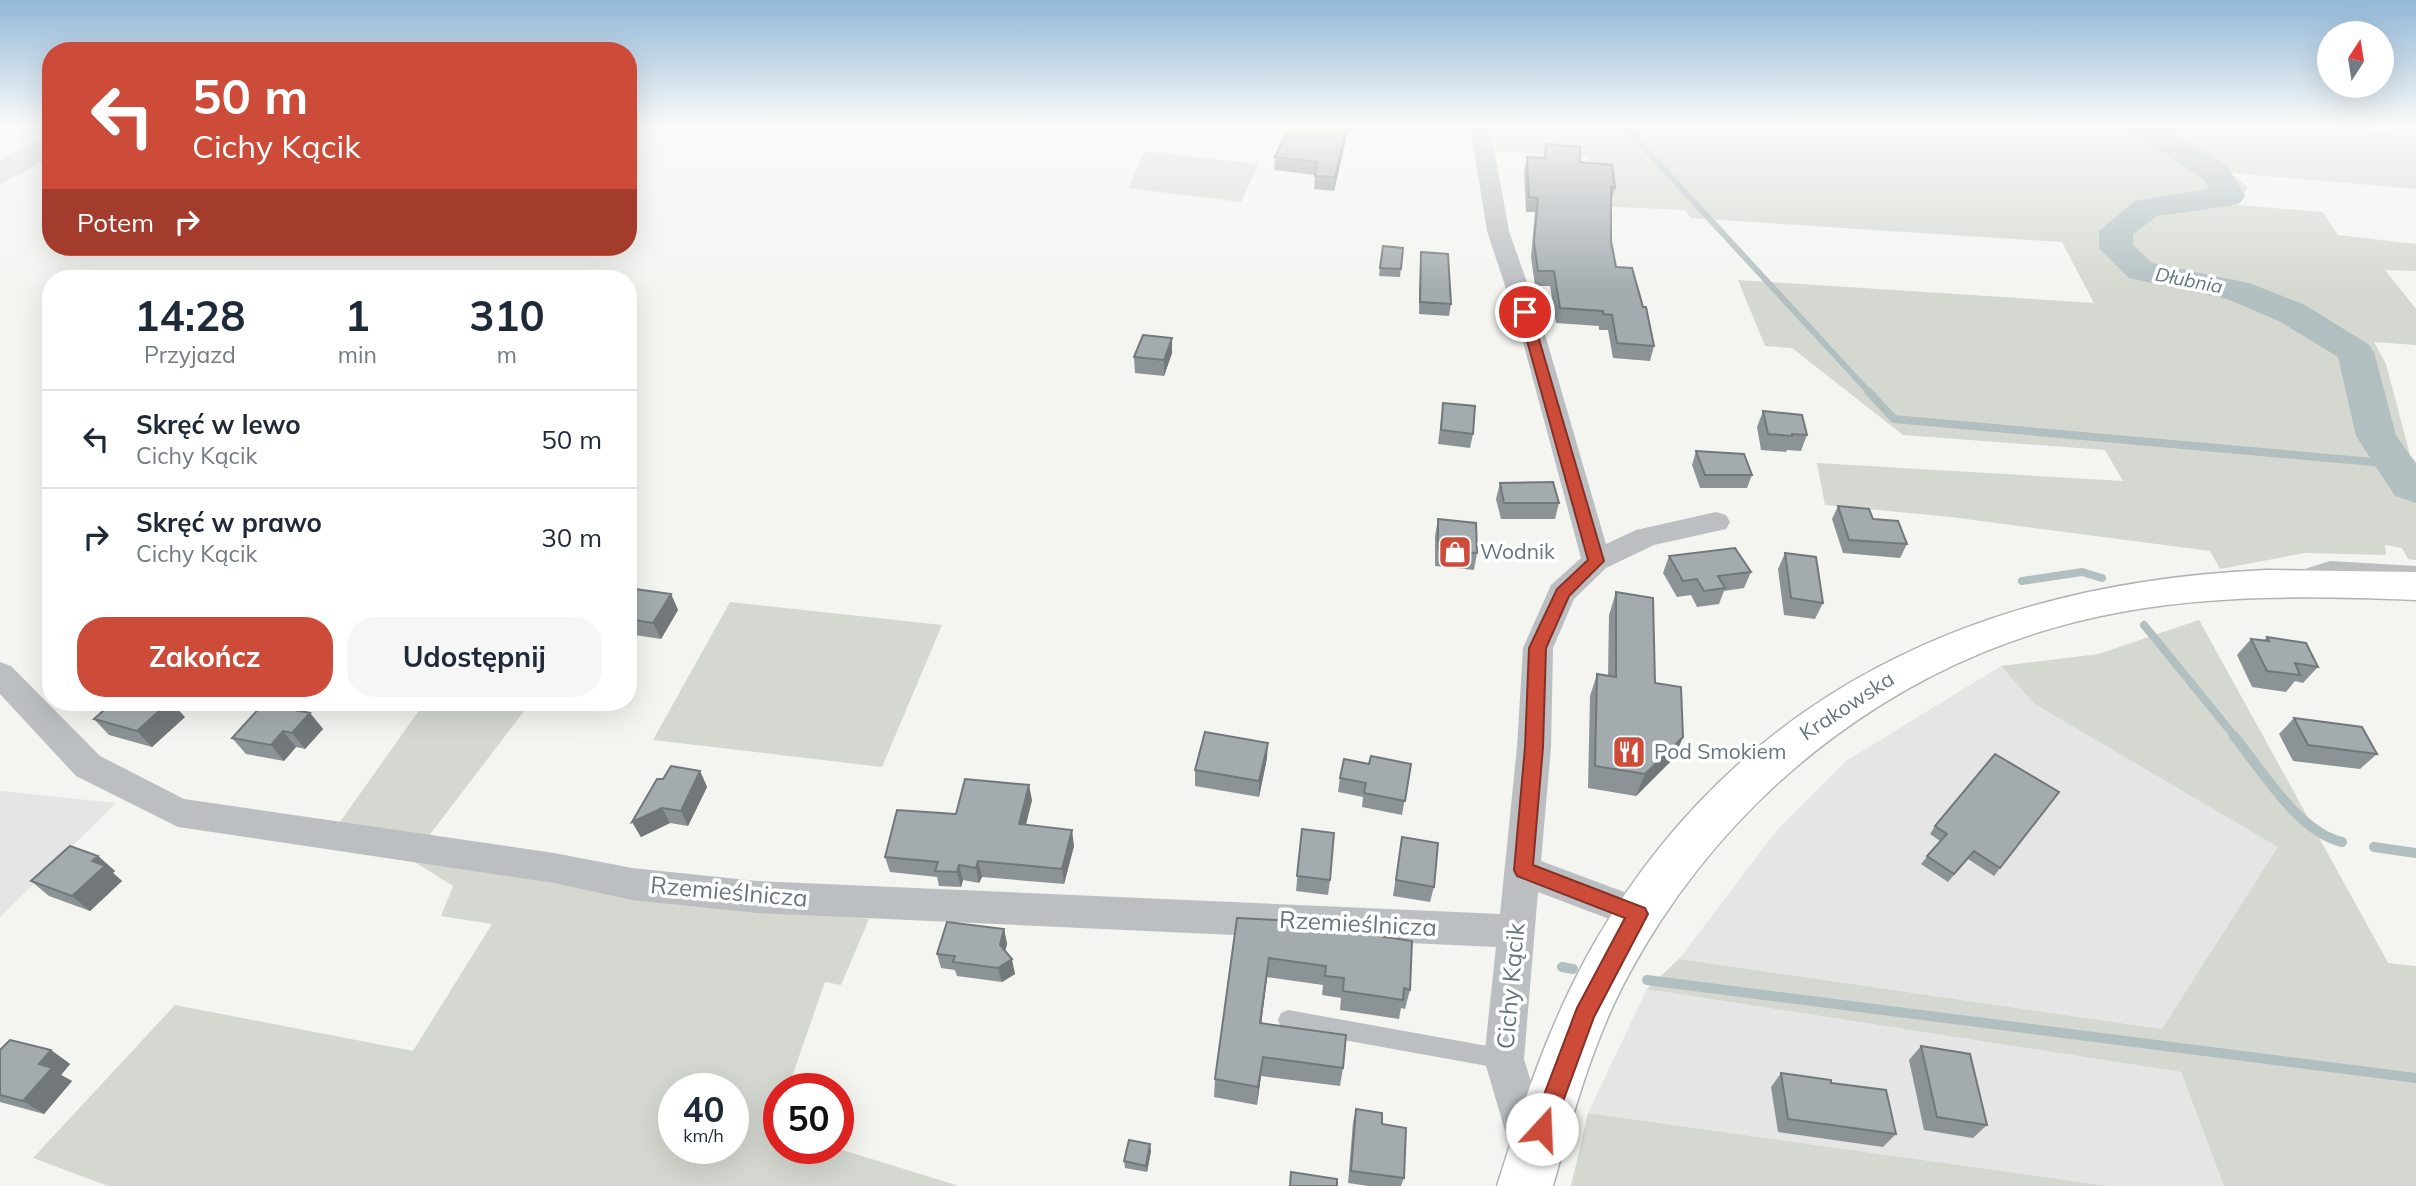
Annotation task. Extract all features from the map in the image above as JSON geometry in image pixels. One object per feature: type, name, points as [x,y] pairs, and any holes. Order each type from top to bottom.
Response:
[{"type":"main road","name":"Krakowska","points":[[1525,1186],[1542,1129],[1585,1015],[1612,958],[1638,914],[1666,871],[1713,814],[1749,777],[1831,713],[1898,673],[1949,648],[2062,611],[2175,590],[2279,584],[2416,586]]},
{"type":"street","points":[[1489,181],[1498,231],[1532,331],[1596,561]]},
{"type":"street","name":"Cichy Kącik","points":[[1542,1129],[1521,1119],[1504,1059],[1514,930],[1523,870],[1534,747],[1538,648],[1563,593],[1596,561],[1646,537],[1716,522]]},
{"type":"street","name":"Rzemieślnicza","points":[[0,674],[88,766],[178,813],[554,868],[632,884],[757,897],[1514,930]]},
{"type":"street","points":[[1523,870],[1638,914]]},
{"type":"lane","points":[[2279,584],[2330,566],[2416,571]]},
{"type":"lane","points":[[1288,1020],[1504,1059]]},
{"type":"shaded area","points":[[1131,181],[1250,181],[1241,202],[1128,188]]},
{"type":"shaded area","points":[[1591,181],[2240,181],[2248,188],[2237,205],[2323,212],[2338,235],[2416,244],[2416,271],[2385,270],[2416,309],[2416,345],[2374,342],[2386,364],[2410,455],[2416,462],[2416,560],[2408,559],[2402,548],[2385,545],[2386,555],[2305,553],[2220,569],[2210,551],[1951,517],[1825,505],[1817,463],[2123,481],[2105,450],[1903,435],[1792,348],[1765,346],[1738,280],[2094,303],[2062,242],[1691,218],[1685,210],[1593,206]]},
{"type":"shaded area","points":[[2328,181],[2416,181],[2416,189]]},
{"type":"shaded area","points":[[730,602],[942,625],[882,767],[653,740]]},
{"type":"shaded area","points":[[2199,620],[2416,1013],[2162,1029],[1679,959],[1778,829],[1846,761],[2001,666],[2099,654]]},
{"type":"shaded area","points":[[2199,620],[2388,963],[2416,966],[2416,1186],[2224,1186],[2181,1072],[1647,989],[1679,959],[2162,1029],[2278,847],[2035,704],[2001,666],[2099,654]]},
{"type":"shaded area","points":[[419,711],[524,711],[428,837],[340,822]]},
{"type":"shaded area","points":[[0,791],[116,803],[0,917]]},
{"type":"shaded area","points":[[413,861],[640,896],[869,919],[841,985],[825,982],[793,1073],[763,1073],[763,1164],[854,1164],[854,1154],[959,1186],[108,1186],[33,1158],[175,1005],[413,1051],[492,924],[441,916],[453,886]]},
{"type":"shaded area","points":[[1647,989],[2181,1072],[2224,1186],[2108,1186],[1588,1113]]},
{"type":"shaded area","points":[[1588,1113],[2108,1186],[1571,1186]]},
{"type":"building","points":[[1528,181],[1614,181],[1615,188],[1611,187],[1611,241],[1616,267],[1632,268],[1643,307],[1646,307],[1654,346],[1617,343],[1612,315],[1603,314],[1603,311],[1560,308],[1554,271],[1538,271],[1534,242],[1538,198],[1529,197]]},
{"type":"building","points":[[1383,246],[1403,248],[1401,269],[1380,268]]},
{"type":"building","points":[[1421,252],[1448,254],[1451,304],[1420,302]]},
{"type":"building","points":[[1143,335],[1172,338],[1164,360],[1134,357]]},
{"type":"building","points":[[1443,403],[1475,406],[1473,434],[1441,430]]},
{"type":"building","points":[[1763,411],[1802,415],[1807,435],[1768,434]]},
{"type":"building","points":[[1696,451],[1744,454],[1752,475],[1705,475]]},
{"type":"building","points":[[1553,482],[1559,503],[1504,503],[1500,483]]},
{"type":"building","points":[[1838,506],[1869,509],[1873,519],[1898,521],[1907,544],[1849,540]]},
{"type":"building","points":[[1438,519],[1476,523],[1477,553],[1438,550]]},
{"type":"building","points":[[1735,548],[1751,572],[1718,576],[1725,588],[1704,591],[1697,579],[1683,581],[1669,556]]},
{"type":"building","points":[[1785,553],[1816,557],[1823,603],[1791,598]]},
{"type":"building","points":[[637,589],[671,594],[653,623],[637,620]]},
{"type":"building","points":[[1616,592],[1653,598],[1655,683],[1681,687],[1683,737],[1645,774],[1595,766],[1597,674],[1616,677]]},
{"type":"building","points":[[2267,637],[2306,643],[2318,667],[2295,663],[2300,675],[2267,671],[2251,639],[2269,641]]},
{"type":"building","points":[[103,711],[159,711],[137,731],[94,719]]},
{"type":"building","points":[[257,711],[310,713],[292,733],[283,731],[271,745],[232,738]]},
{"type":"building","points":[[2294,718],[2362,727],[2377,754],[2308,745]]},
{"type":"building","points":[[1205,732],[1268,743],[1259,781],[1195,770]]},
{"type":"building","points":[[1995,754],[2059,792],[2000,868],[1974,851],[1954,874],[1927,856],[1947,834],[1935,826]]},
{"type":"building","points":[[1371,756],[1411,764],[1405,801],[1364,793],[1366,783],[1340,778],[1344,759],[1369,764]]},
{"type":"building","points":[[671,766],[700,771],[681,811],[662,808],[632,822],[657,779],[663,779]]},
{"type":"building","points":[[965,779],[1029,785],[1019,824],[1072,830],[1062,869],[978,861],[976,868],[959,865],[957,872],[935,871],[938,862],[885,857],[897,810],[956,814]]},
{"type":"building","points":[[1302,829],[1334,833],[1330,880],[1297,876]]},
{"type":"building","points":[[1402,837],[1438,843],[1434,887],[1396,880]]},
{"type":"building","points":[[70,846],[98,856],[92,861],[105,866],[72,896],[31,881]]},
{"type":"building","points":[[1237,918],[1313,922],[1312,926],[1412,941],[1410,990],[1404,988],[1403,1000],[1343,991],[1344,978],[1325,976],[1326,966],[1269,958],[1260,1023],[1346,1035],[1343,1068],[1263,1057],[1258,1087],[1215,1079]]},
{"type":"building","points":[[947,922],[1004,929],[1000,945],[1012,959],[998,968],[953,962],[955,956],[937,954]]},
{"type":"building","points":[[10,1040],[51,1050],[39,1064],[52,1068],[23,1101],[0,1095],[0,1050]]},
{"type":"building","points":[[1921,1046],[1970,1054],[1987,1125],[1937,1117]]},
{"type":"building","points":[[1781,1073],[1886,1090],[1896,1134],[1788,1119]]},
{"type":"building","points":[[1356,1109],[1382,1113],[1382,1124],[1406,1128],[1404,1178],[1351,1171]]},
{"type":"building","points":[[1129,1140],[1150,1144],[1146,1166],[1124,1161]]},
{"type":"building","points":[[1291,1172],[1337,1179],[1337,1186],[1290,1186]]},
{"type":"waterway","points":[[1675,181],[1869,392]]},
{"type":"waterway","name":"Dłubnia","points":[[2221,181],[2229,196],[2147,208],[2116,231],[2116,248],[2141,271],[2237,290],[2292,313],[2355,352],[2376,436],[2410,486],[2416,489]]},
{"type":"waterway","points":[[1868,391],[1894,419],[2395,464]]},
{"type":"waterway","points":[[2022,581],[2082,572],[2102,578]]},
{"type":"waterway","points":[[2144,625],[2236,738]]},
{"type":"waterway","points":[[2234,736],[2296,813],[2310,826],[2342,842]]},
{"type":"waterway","points":[[2374,847],[2416,853]]},
{"type":"waterway","points":[[1562,967],[1573,969]]},
{"type":"waterway","points":[[1647,980],[2416,1078]]},
{"type":"place","name":"Wodnik","points":[[1455,552]]},
{"type":"place","name":"Pod Smokiem","points":[[1629,752]]},
{"type":"route","points":[[1525,312],[1596,561],[1563,593],[1538,648],[1534,747],[1523,870],[1638,914],[1612,958],[1585,1015],[1542,1129]]}]
